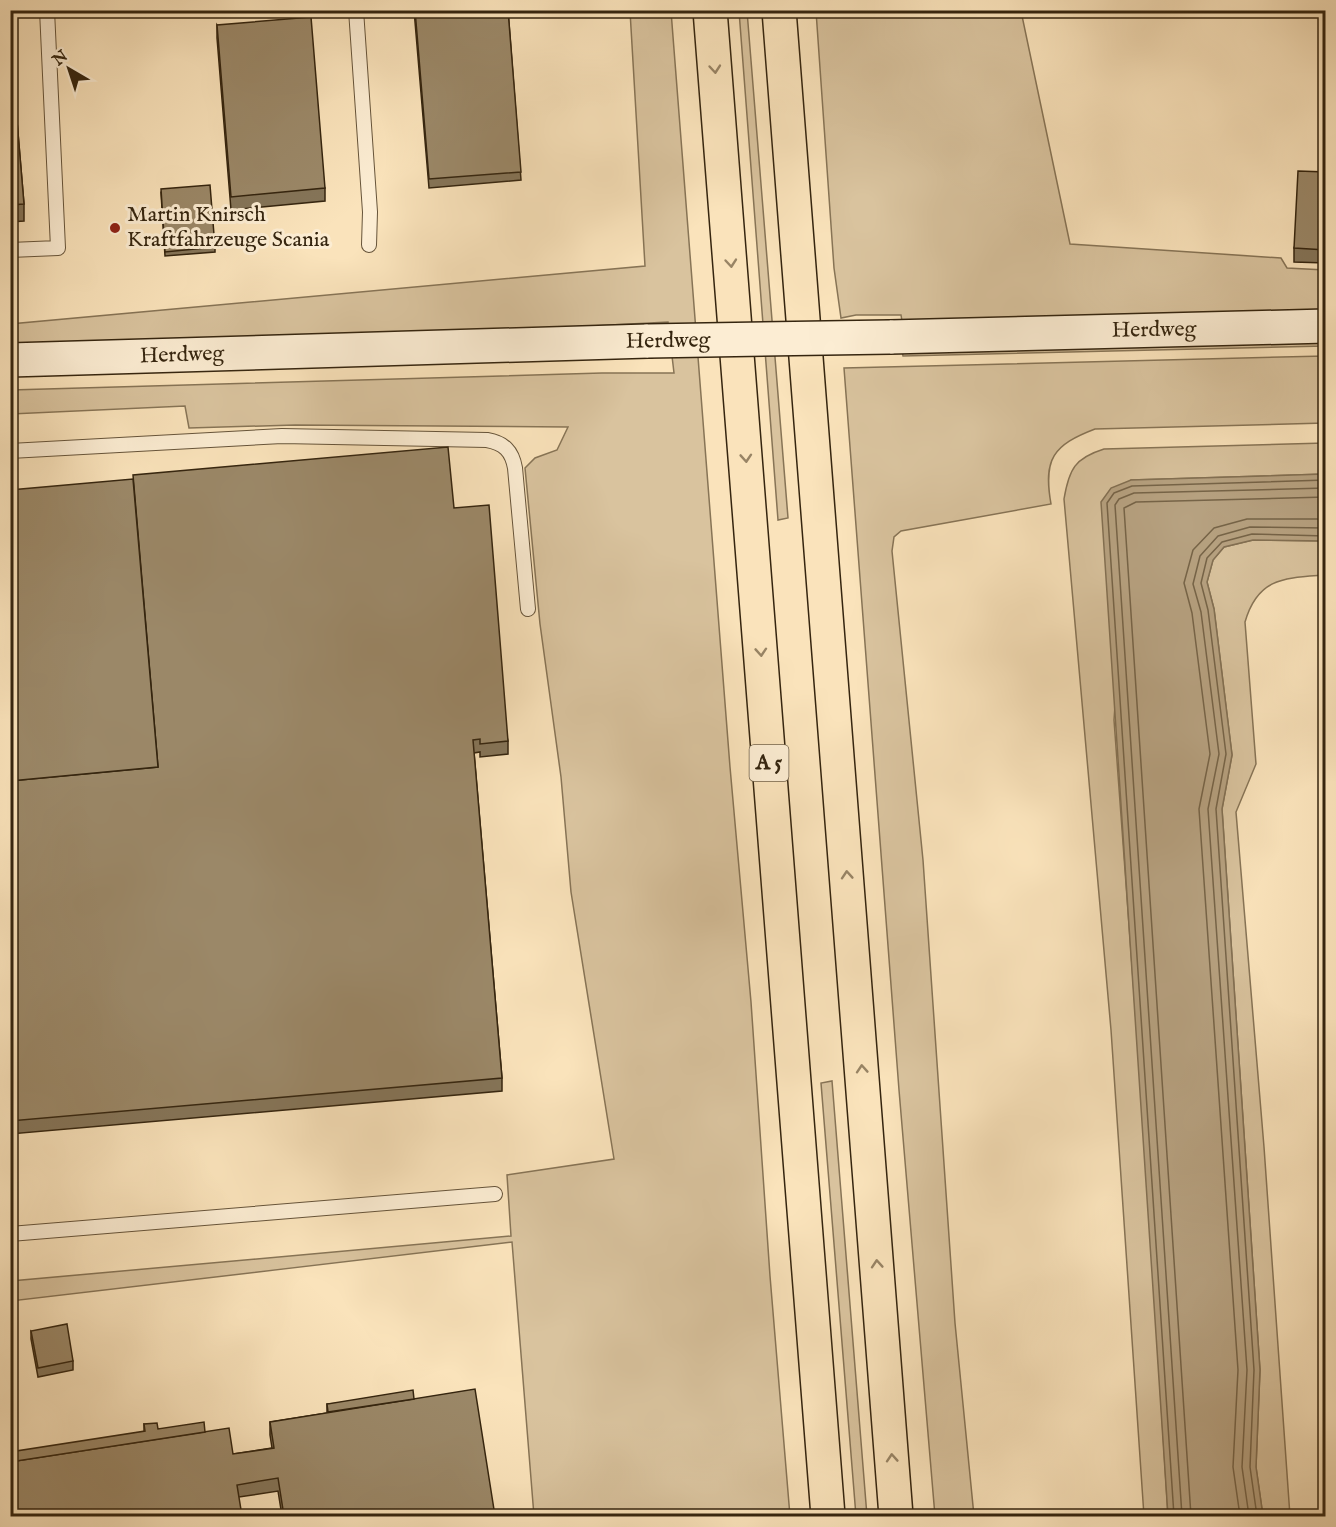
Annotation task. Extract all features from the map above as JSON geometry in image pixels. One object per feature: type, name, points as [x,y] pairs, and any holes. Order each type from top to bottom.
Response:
[{"type":"highway","name":"A 5","points":[[710,10],[828,1516]]},
{"type":"highway","points":[[779,10],[897,1516]]},
{"type":"main road","name":"Herdweg","points":[[10,360],[648,341],[1326,326]]},
{"type":"lane","points":[[10,250],[58,248],[47,10]]},
{"type":"lane","points":[[356,10],[370,212],[369,245]]},
{"type":"lane","points":[[10,451],[282,436],[476,439],[500,442],[509,450],[515,468],[528,609]]},
{"type":"lane","points":[[10,1234],[495,1194]]},
{"type":"shaded area","points":[[630,11],[671,11],[790,1516],[534,1516],[512,1242],[11,1301],[11,1281],[511,1236],[507,1175],[614,1159],[571,892],[561,777],[540,624],[525,468],[535,458],[557,450],[568,427],[295,425],[189,428],[185,406],[11,414],[11,390],[602,373],[674,373],[668,322],[476,332],[11,349],[10,324],[645,266]]},
{"type":"shaded area","points":[[739,11],[747,11],[788,518],[778,520]]},
{"type":"shaded area","points":[[816,11],[1021,11],[1070,244],[1281,258],[1287,268],[1325,270],[1325,314],[902,321],[901,315],[856,315],[841,318],[834,268]]},
{"type":"shaded area","points":[[1326,341],[1325,346],[903,356],[902,351]]},
{"type":"shaded area","points":[[1325,356],[1325,423],[1095,429],[1069,441],[1054,456],[1049,476],[1051,504],[901,531],[894,537],[892,551],[923,860],[955,1323],[974,1516],[935,1516],[899,1090],[844,368]]},
{"type":"shaded area","points":[[1325,443],[1325,474],[1131,480],[1114,720],[1146,1157],[1168,1516],[1144,1516],[1111,1030],[1064,499],[1068,480],[1075,466],[1086,456],[1104,449]]},
{"type":"shaded area","points":[[1253,540],[1325,541],[1325,575],[1286,579],[1265,588],[1257,596],[1245,622],[1256,764],[1236,812],[1264,1147],[1290,1516],[1263,1516],[1256,1467],[1260,1370],[1222,809],[1232,755],[1214,609],[1207,582],[1213,560],[1224,547]]},
{"type":"shaded area","points":[[832,1081],[867,1516],[856,1516],[821,1083]]},
{"type":"water","points":[[1325,474],[1325,541],[1253,540],[1224,547],[1213,560],[1207,582],[1214,609],[1232,755],[1222,809],[1260,1370],[1256,1467],[1263,1516],[1168,1516],[1101,502],[1111,488],[1131,480]]},
{"type":"building","points":[[415,10],[508,10],[521,172],[429,179]]},
{"type":"building","points":[[311,17],[325,188],[231,197],[217,25]]},
{"type":"building","points":[[10,38],[24,204],[10,205]]},
{"type":"building","points":[[1298,171],[1326,172],[1326,250],[1294,248]]},
{"type":"building","points":[[210,185],[215,247],[165,252],[161,189]]},
{"type":"building","points":[[448,447],[454,508],[489,505],[508,741],[480,744],[480,739],[473,740],[502,1078],[10,1121],[10,781],[158,767],[133,475]]},
{"type":"building","points":[[133,479],[158,767],[10,781],[10,490]]},
{"type":"building","points":[[1326,708],[1326,721],[1321,719],[1319,712]]},
{"type":"building","points":[[1326,728],[1326,738],[1323,739],[1322,730]]},
{"type":"building","points":[[1323,738],[1326,738],[1326,777]]},
{"type":"building","points":[[1322,911],[1326,911],[1326,958]]},
{"type":"building","points":[[67,1324],[73,1361],[38,1368],[31,1331]]},
{"type":"building","points":[[10,1342],[14,1364],[10,1365]]},
{"type":"building","points":[[475,1389],[495,1516],[284,1516],[278,1478],[237,1485],[242,1516],[10,1516],[10,1462],[229,1428],[233,1454],[274,1448],[270,1422]]},
{"type":"building","points":[[413,1390],[414,1399],[328,1412],[327,1404]]},
{"type":"building","points":[[204,1422],[205,1432],[10,1462],[10,1452],[145,1431],[144,1424],[157,1423],[158,1429]]},
{"type":"place","name":"Martin Knirsch Kraftfahrzeuge Scania","points":[[115,228]]}]
